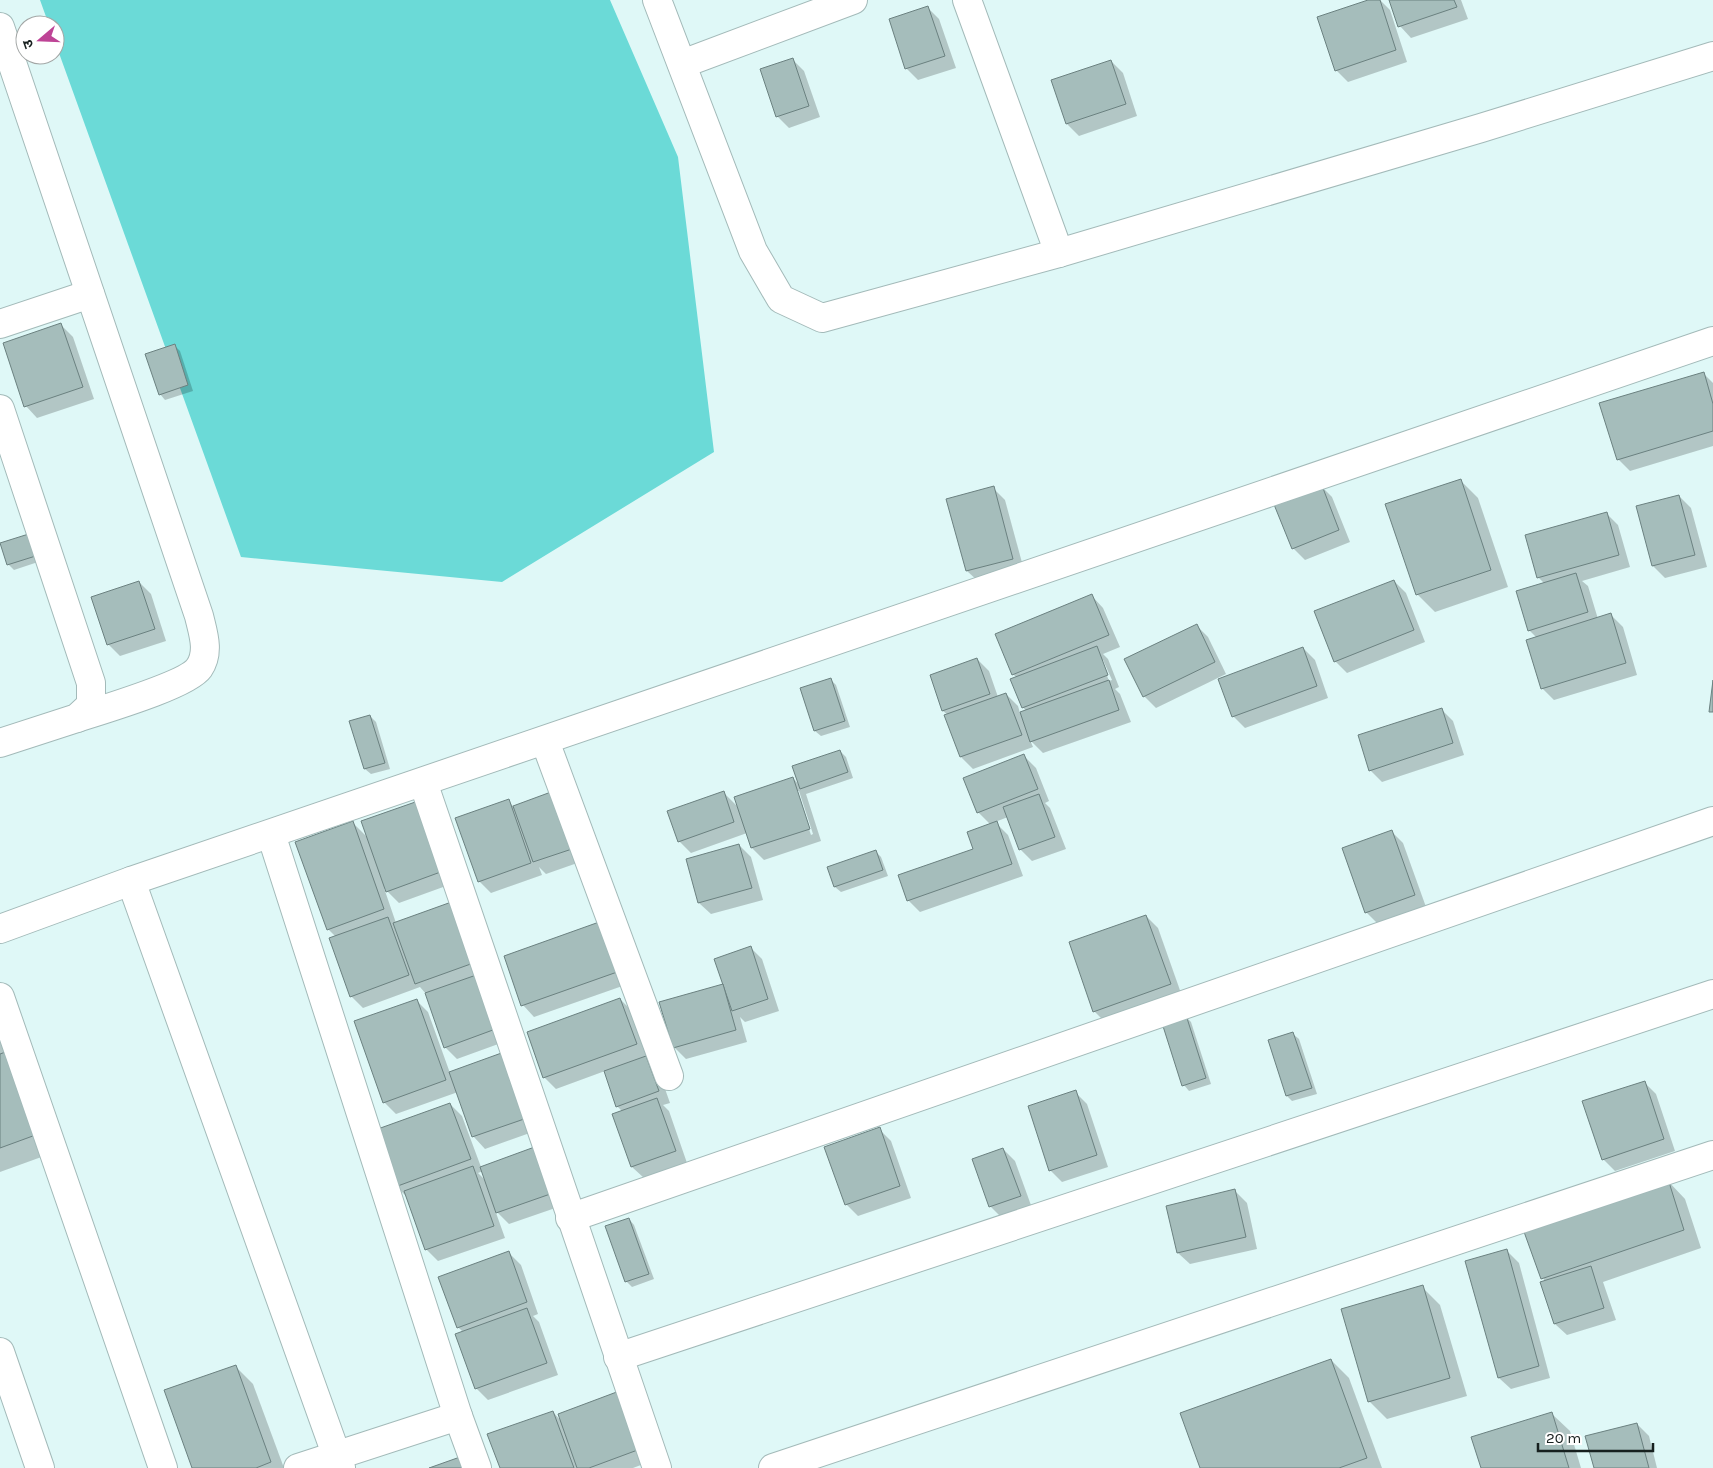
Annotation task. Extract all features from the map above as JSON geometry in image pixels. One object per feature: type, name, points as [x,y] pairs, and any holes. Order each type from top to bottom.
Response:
[{"type":"street","points":[[657,0],[753,251],[781,299],[822,318],[1060,252],[1481,128],[1713,56]]},
{"type":"street","points":[[682,64],[853,0]]},
{"type":"street","points":[[967,0],[1060,252]]},
{"type":"street","points":[[0,26],[196,606],[206,646],[199,669],[180,682],[0,743]]},
{"type":"street","points":[[0,324],[90,294]]},
{"type":"street","points":[[0,929],[271,834],[1713,342]]},
{"type":"street","points":[[0,409],[91,683],[91,705],[77,718]]},
{"type":"street","points":[[545,741],[669,1076]]},
{"type":"street","points":[[423,782],[570,1218],[657,1468]]},
{"type":"street","points":[[570,1218],[1713,821]]},
{"type":"street","points":[[271,834],[458,1416],[477,1468]]},
{"type":"street","points":[[131,882],[338,1461]]},
{"type":"street","points":[[618,1357],[1713,994]]},
{"type":"street","points":[[0,996],[164,1468]]},
{"type":"street","points":[[773,1468],[1713,1155]]},
{"type":"street","points":[[0,1352],[40,1468]]},
{"type":"street","points":[[298,1468],[338,1461],[458,1416]]},
{"type":"shaded area","points":[[40,0],[610,0],[678,157],[714,452],[502,582],[241,557],[63,65],[65,65],[65,15],[45,15]]},
{"type":"building","points":[[1368,0],[1380,0],[1396,50],[1335,71],[1317,17]]},
{"type":"building","points":[[1389,0],[1454,0],[1457,7],[1398,27]]},
{"type":"building","points":[[928,6],[945,56],[905,69],[889,19]]},
{"type":"building","points":[[793,58],[809,106],[776,117],[760,69]]},
{"type":"building","points":[[1111,60],[1126,104],[1066,124],[1051,80]]},
{"type":"building","points":[[61,323],[83,387],[24,407],[3,343]]},
{"type":"building","points":[[175,344],[188,385],[159,395],[145,354]]},
{"type":"building","points":[[1704,372],[1713,404],[1713,431],[1617,460],[1599,403]]},
{"type":"building","points":[[1461,479],[1491,570],[1416,595],[1385,504]]},
{"type":"building","points":[[1321,483],[1339,530],[1292,549],[1273,502]]},
{"type":"building","points":[[994,486],[1013,559],[966,571],[946,499]]},
{"type":"building","points":[[1679,495],[1695,555],[1652,566],[1636,506]]},
{"type":"building","points":[[1607,512],[1619,555],[1537,578],[1525,535]]},
{"type":"building","points":[[35,532],[42,554],[7,565],[0,543]]},
{"type":"building","points":[[1576,573],[1588,612],[1528,631],[1516,591]]},
{"type":"building","points":[[1394,580],[1414,630],[1334,662],[1314,611]]},
{"type":"building","points":[[139,581],[155,629],[107,645],[91,597]]},
{"type":"building","points":[[1092,594],[1109,635],[1012,675],[995,634]]},
{"type":"building","points":[[1611,613],[1626,663],[1541,689],[1526,640]]},
{"type":"building","points":[[1197,624],[1215,662],[1143,697],[1124,659]]},
{"type":"building","points":[[1097,646],[1108,675],[1022,708],[1010,679]]},
{"type":"building","points":[[1303,647],[1317,686],[1232,717],[1218,679]]},
{"type":"building","points":[[977,658],[990,694],[942,711],[930,675]]},
{"type":"building","points":[[831,678],[845,721],[814,731],[800,688]]},
{"type":"building","points":[[1109,680],[1119,710],[1030,742],[1020,712]]},
{"type":"building","points":[[1713,680],[1713,712],[1709,712]]},
{"type":"building","points":[[1006,693],[1022,735],[960,757],[944,715]]},
{"type":"building","points":[[1442,708],[1453,743],[1369,771],[1358,735]]},
{"type":"building","points":[[370,715],[385,763],[364,769],[349,721]]},
{"type":"building","points":[[840,750],[848,772],[800,789],[792,766]]},
{"type":"building","points":[[1024,754],[1038,789],[977,813],[963,778]]},
{"type":"building","points":[[793,777],[810,829],[751,848],[734,797]]},
{"type":"building","points":[[724,791],[734,822],[678,842],[667,811]]},
{"type":"building","points":[[551,792],[572,849],[533,862],[513,806]]},
{"type":"building","points":[[1039,794],[1055,837],[1019,850],[1003,807]]},
{"type":"building","points":[[509,799],[531,863],[478,882],[455,818]]},
{"type":"building","points":[[421,800],[446,870],[386,892],[361,821]]},
{"type":"building","points":[[353,821],[384,909],[327,930],[295,842]]},
{"type":"building","points":[[997,821],[1012,864],[907,901],[898,875],[973,849],[967,832]]},
{"type":"building","points":[[1392,830],[1415,895],[1365,913],[1342,848]]},
{"type":"building","points":[[739,844],[752,888],[698,903],[686,859]]},
{"type":"building","points":[[876,850],[883,870],[834,887],[827,867]]},
{"type":"building","points":[[457,900],[479,961],[415,984],[393,923]]},
{"type":"building","points":[[1146,915],[1171,984],[1093,1012],[1069,942]]},
{"type":"building","points":[[388,917],[409,975],[350,997],[329,938]]},
{"type":"building","points":[[602,921],[620,971],[521,1006],[504,956]]},
{"type":"building","points":[[751,946],[768,999],[732,1011],[714,959]]},
{"type":"building","points":[[482,973],[501,1027],[444,1048],[425,993]]},
{"type":"building","points":[[723,984],[736,1030],[673,1048],[659,1002]]},
{"type":"building","points":[[620,998],[637,1044],[543,1078],[527,1032]]},
{"type":"building","points":[[417,999],[446,1080],[383,1103],[354,1021]]},
{"type":"building","points":[[1186,1015],[1206,1078],[1182,1086],[1162,1023]]},
{"type":"building","points":[[1293,1032],[1312,1088],[1286,1096],[1268,1040]]},
{"type":"building","points":[[11,1050],[41,1133],[0,1148],[0,1054]]},
{"type":"building","points":[[507,1051],[530,1117],[472,1137],[449,1072]]},
{"type":"building","points":[[646,1056],[659,1091],[616,1107],[604,1071]]},
{"type":"building","points":[[1645,1081],[1664,1139],[1602,1160],[1582,1101]]},
{"type":"building","points":[[1076,1090],[1097,1155],[1049,1171],[1028,1106]]},
{"type":"building","points":[[657,1098],[676,1151],[631,1167],[612,1114]]},
{"type":"building","points":[[450,1103],[471,1159],[395,1187],[375,1130]]},
{"type":"building","points":[[880,1127],[900,1186],[845,1205],[824,1147]]},
{"type":"building","points":[[540,1145],[556,1192],[496,1213],[480,1167]]},
{"type":"building","points":[[1003,1148],[1021,1196],[989,1207],[972,1159]]},
{"type":"building","points":[[473,1166],[494,1226],[425,1250],[404,1191]]},
{"type":"building","points":[[1668,1179],[1684,1230],[1541,1279],[1523,1229]]},
{"type":"building","points":[[1235,1189],[1246,1237],[1177,1253],[1166,1206]]},
{"type":"building","points":[[629,1218],[649,1274],[625,1282],[605,1226]]},
{"type":"building","points":[[1507,1249],[1539,1366],[1498,1378],[1465,1261]]},
{"type":"building","points":[[509,1251],[527,1302],[457,1328],[438,1277]]},
{"type":"building","points":[[1591,1266],[1604,1308],[1554,1324],[1540,1282]]},
{"type":"building","points":[[1423,1285],[1450,1378],[1368,1402],[1341,1309]]},
{"type":"building","points":[[527,1308],[547,1363],[475,1389],[455,1334]]},
{"type":"building","points":[[1331,1359],[1367,1458],[1339,1468],[1200,1468],[1180,1413]]},
{"type":"building","points":[[236,1365],[271,1462],[256,1468],[192,1468],[164,1390]]},
{"type":"building","points":[[622,1390],[643,1448],[589,1468],[577,1468],[558,1414]]},
{"type":"building","points":[[553,1411],[574,1468],[500,1468],[487,1434]]},
{"type":"building","points":[[1552,1412],[1569,1468],[1481,1468],[1471,1437]]},
{"type":"building","points":[[1637,1423],[1649,1468],[1594,1468],[1585,1436]]},
{"type":"building","points":[[460,1457],[464,1468],[429,1468]]}]
